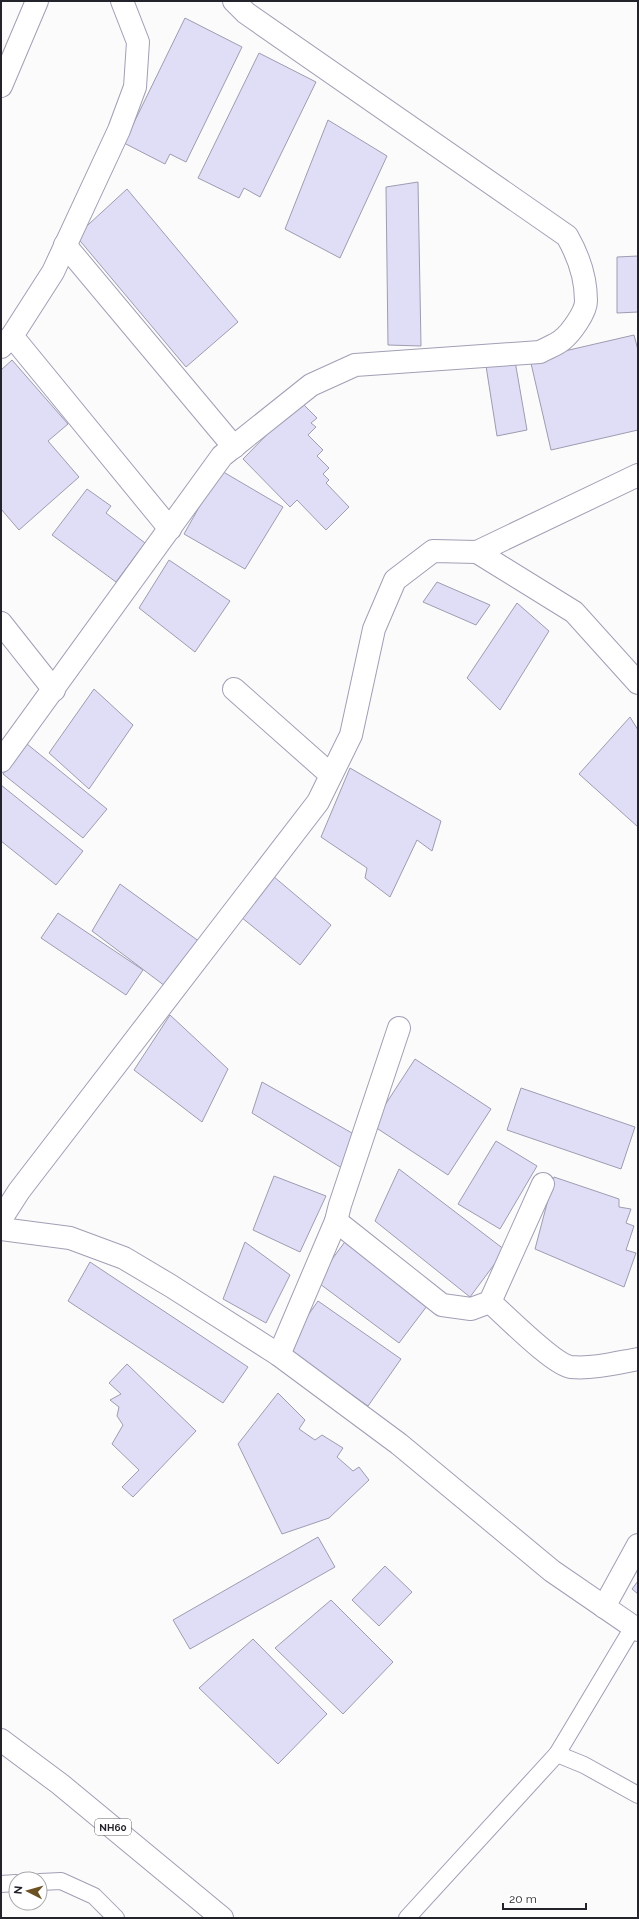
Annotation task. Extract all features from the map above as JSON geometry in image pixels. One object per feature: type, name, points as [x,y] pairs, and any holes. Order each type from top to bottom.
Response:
[{"type":"main road","points":[[3,78],[36,1]]},
{"type":"main road","points":[[122,1],[138,42],[135,87],[119,130],[52,272],[7,342],[170,529]]},
{"type":"main road","points":[[1,761],[54,690],[222,456],[311,385],[355,365],[540,352],[562,340],[577,323],[586,302],[582,273],[576,251],[567,236],[246,13],[234,1]]},
{"type":"main road","points":[[65,246],[234,447]]},
{"type":"main road","points":[[1,1219],[24,1185],[318,802],[351,735],[374,629],[395,580],[433,551],[477,552],[638,475]]},
{"type":"main road","points":[[477,552],[574,612],[638,683]]},
{"type":"main road","points":[[1,623],[54,690]]},
{"type":"main road","points":[[234,689],[331,775]]},
{"type":"main road","points":[[279,1355],[336,1221],[399,1028]]},
{"type":"main road","points":[[336,1221],[442,1305],[471,1308],[490,1302],[543,1184]]},
{"type":"main road","points":[[1,1229],[70,1238],[124,1258],[279,1355],[399,1444],[552,1571],[635,1628]]},
{"type":"main road","points":[[490,1302],[550,1356],[569,1367],[591,1366],[638,1359]]},
{"type":"main road","points":[[604,1607],[638,1545]]},
{"type":"main road","name":"NH60","points":[[1,1740],[60,1784],[222,1918]]},
{"type":"lane","points":[[407,1918],[557,1754],[635,1628]]},
{"type":"lane","points":[[557,1754],[584,1765],[638,1795]]},
{"type":"lane","points":[[48,1882],[61,1881],[94,1896],[116,1918]]},
{"type":"building","points":[[185,18],[242,47],[186,162],[170,154],[165,164],[124,143]]},
{"type":"building","points":[[259,53],[316,82],[260,197],[244,188],[239,198],[198,178]]},
{"type":"building","points":[[328,120],[387,156],[340,258],[285,229]]},
{"type":"building","points":[[418,182],[421,346],[388,345],[386,187]]},
{"type":"building","points":[[127,189],[238,322],[186,367],[76,236]]},
{"type":"building","points":[[638,256],[638,312],[617,313],[617,257]]},
{"type":"building","points":[[634,335],[638,350],[638,430],[551,450],[530,359]]},
{"type":"building","points":[[12,360],[68,424],[48,441],[79,477],[19,530],[1,509],[1,370]]},
{"type":"building","points":[[515,361],[527,430],[497,436],[486,366]]},
{"type":"building","points":[[300,401],[317,418],[311,423],[316,427],[308,435],[323,450],[317,456],[329,468],[323,474],[329,480],[326,483],[349,507],[326,530],[297,500],[290,507],[243,459]]},
{"type":"building","points":[[220,470],[283,507],[245,569],[184,534]]},
{"type":"building","points":[[87,489],[111,506],[106,513],[145,543],[116,582],[52,535]]},
{"type":"building","points":[[169,560],[230,601],[195,652],[139,608]]},
{"type":"building","points":[[437,582],[490,605],[476,625],[423,602]]},
{"type":"building","points":[[517,603],[549,631],[500,710],[467,678]]},
{"type":"building","points":[[94,689],[133,725],[89,789],[49,753]]},
{"type":"building","points":[[630,717],[638,730],[638,827],[579,774]]},
{"type":"building","points":[[27,744],[107,809],[83,838],[3,774]]},
{"type":"building","points":[[350,768],[441,821],[432,851],[417,840],[390,897],[365,878],[367,868],[321,837]]},
{"type":"building","points":[[1,785],[83,851],[56,885],[1,841]]},
{"type":"building","points":[[273,876],[331,925],[300,965],[241,917]]},
{"type":"building","points":[[120,884],[200,942],[165,986],[92,931]]},
{"type":"building","points":[[58,913],[143,970],[126,995],[41,938]]},
{"type":"building","points":[[170,1015],[228,1069],[202,1122],[134,1070]]},
{"type":"building","points":[[415,1059],[491,1109],[448,1175],[372,1125]]},
{"type":"building","points":[[262,1082],[359,1137],[345,1170],[252,1113]]},
{"type":"building","points":[[521,1088],[635,1127],[621,1169],[507,1130]]},
{"type":"building","points":[[496,1141],[537,1166],[500,1229],[458,1204]]},
{"type":"building","points":[[399,1169],[505,1250],[470,1297],[375,1221]]},
{"type":"building","points":[[274,1176],[326,1196],[300,1252],[253,1230]]},
{"type":"building","points":[[554,1177],[619,1199],[619,1207],[631,1209],[626,1223],[634,1226],[626,1250],[636,1253],[624,1287],[535,1249]]},
{"type":"building","points":[[347,1239],[430,1302],[399,1343],[316,1281]]},
{"type":"building","points":[[245,1242],[290,1275],[266,1323],[223,1299]]},
{"type":"building","points":[[90,1262],[248,1367],[223,1403],[68,1301]]},
{"type":"building","points":[[318,1301],[401,1359],[368,1406],[285,1348]]},
{"type":"building","points":[[127,1364],[196,1431],[133,1497],[122,1487],[139,1470],[112,1444],[123,1425],[117,1416],[119,1407],[110,1400],[121,1394],[109,1383]]},
{"type":"building","points":[[278,1393],[305,1420],[299,1429],[315,1440],[322,1435],[343,1448],[337,1457],[353,1471],[359,1467],[369,1480],[329,1518],[282,1534],[238,1444]]},
{"type":"building","points":[[318,1537],[335,1567],[190,1649],[173,1620]]},
{"type":"building","points":[[385,1566],[412,1592],[379,1626],[352,1600]]},
{"type":"building","points":[[638,1581],[638,1594],[632,1589]]},
{"type":"building","points":[[331,1600],[393,1662],[343,1714],[275,1648]]},
{"type":"building","points":[[253,1639],[327,1714],[278,1764],[199,1688]]}]
